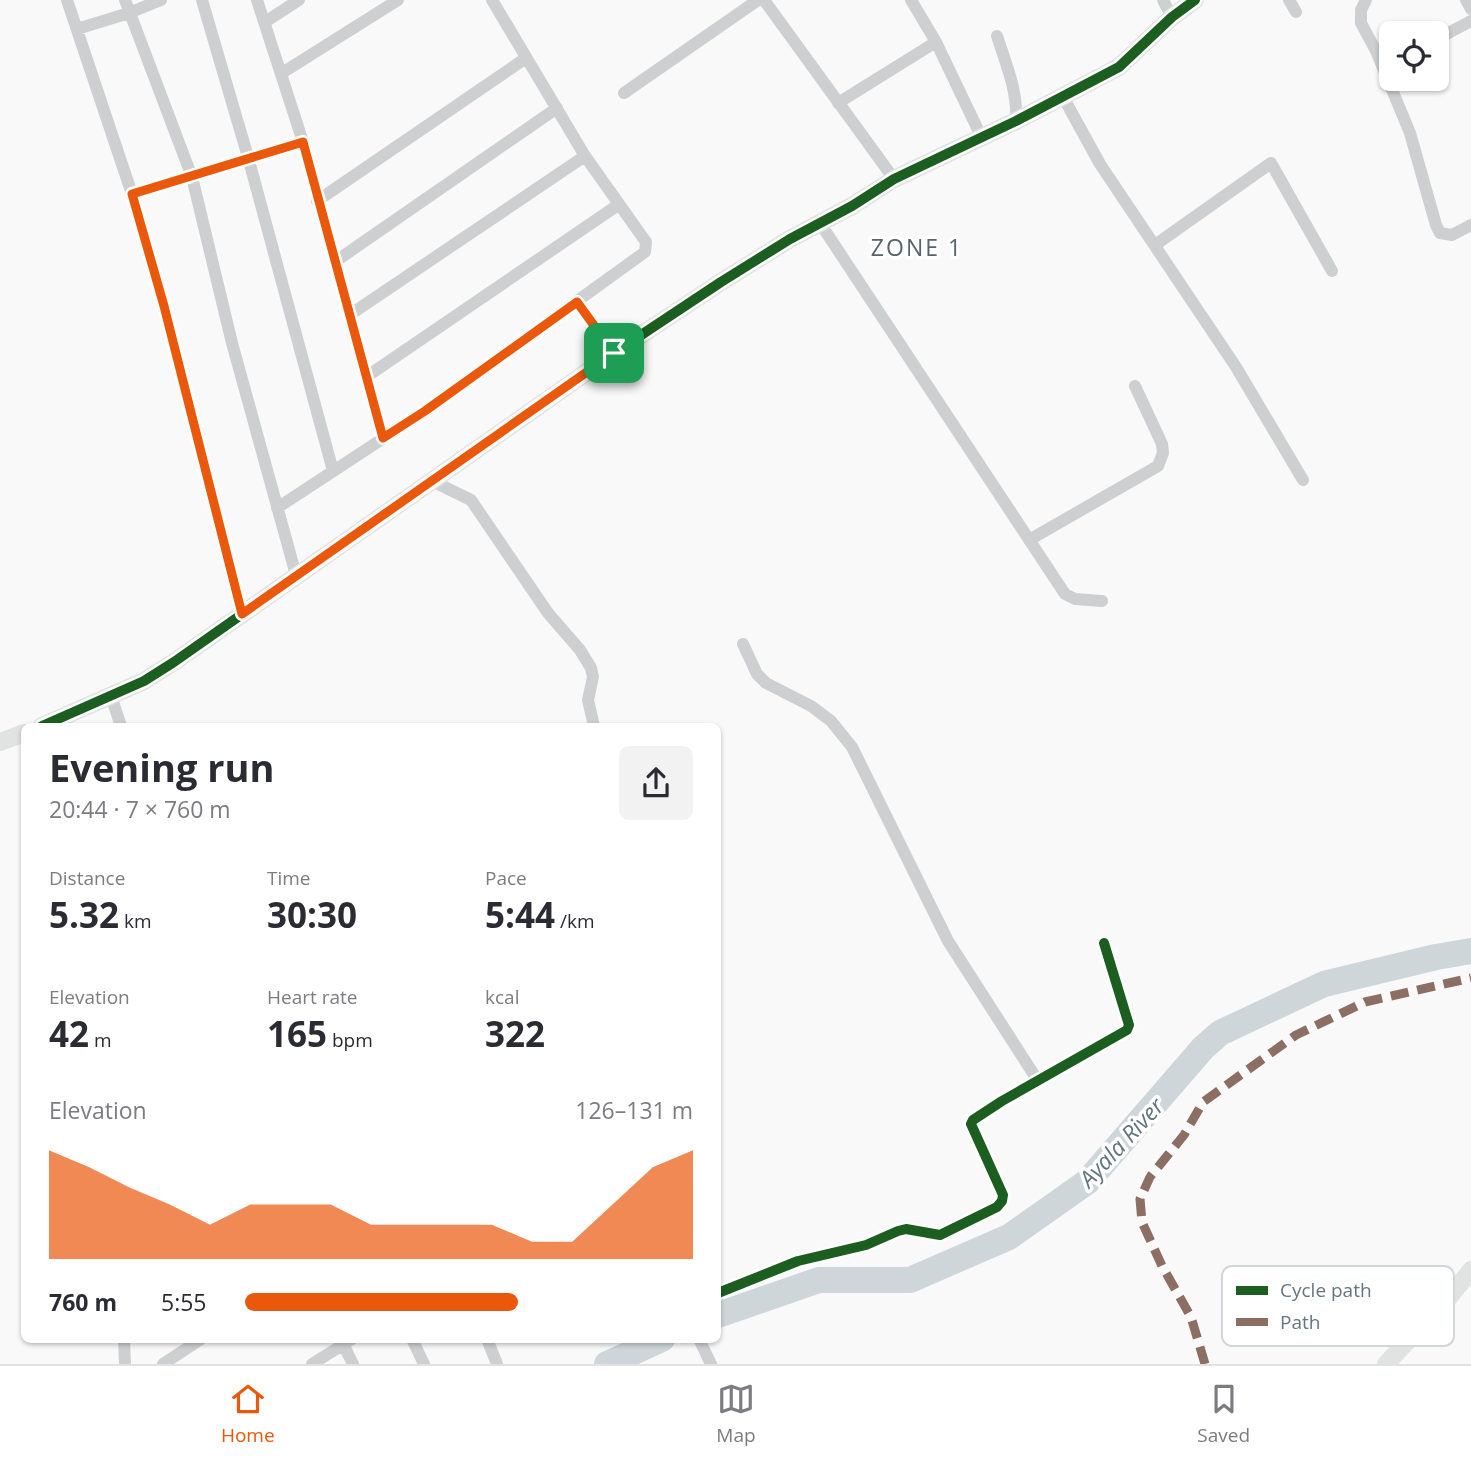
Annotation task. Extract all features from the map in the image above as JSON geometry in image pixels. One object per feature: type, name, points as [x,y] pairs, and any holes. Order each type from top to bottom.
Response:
[{"type":"street","points":[[67,0],[132,194],[164,306],[242,614]]},
{"type":"street","points":[[125,0],[192,177],[232,343],[296,575]]},
{"type":"street","points":[[77,29],[162,0]]},
{"type":"street","points":[[202,0],[248,157],[333,471]]},
{"type":"street","points":[[257,0],[303,142],[383,438]]},
{"type":"street","points":[[265,22],[299,0]]},
{"type":"street","points":[[282,73],[398,0]]},
{"type":"street","points":[[277,509],[425,411],[645,252],[646,242],[585,156],[492,0]]},
{"type":"street","points":[[624,93],[758,0]]},
{"type":"street","points":[[764,0],[894,179]]},
{"type":"street","points":[[911,0],[936,42],[981,136]]},
{"type":"street","points":[[1163,0],[1172,17]]},
{"type":"street","points":[[49,723],[144,681],[174,662],[614,353],[721,282],[894,179],[1016,121],[1119,67],[1172,17],[1195,0]]},
{"type":"street","points":[[1289,0],[1296,12]]},
{"type":"street","points":[[1366,0],[1361,10],[1361,23],[1376,51],[1410,133],[1436,226],[1440,233],[1452,235],[1471,225]]},
{"type":"street","points":[[1466,0],[1471,9]]},
{"type":"street","points":[[1449,33],[1471,21]]},
{"type":"street","points":[[997,36],[1017,106],[1016,121]]},
{"type":"street","points":[[838,103],[936,42]]},
{"type":"street","points":[[317,201],[526,58]]},
{"type":"street","points":[[1062,95],[1100,164],[1236,367],[1303,480]]},
{"type":"street","points":[[336,261],[557,108]]},
{"type":"street","points":[[132,194],[303,142]]},
{"type":"street","points":[[351,313],[585,156]]},
{"type":"street","points":[[1155,245],[1271,163],[1332,271]]},
{"type":"street","points":[[366,377],[618,205]]},
{"type":"street","points":[[820,223],[1065,594],[1075,599],[1102,601]]},
{"type":"street","points":[[577,302],[614,353]]},
{"type":"street","points":[[1030,540],[1158,466],[1163,453],[1162,444],[1135,386]]},
{"type":"street","points":[[432,481],[460,492],[471,500],[548,613],[580,650],[591,668],[593,677],[588,700],[593,723]]},
{"type":"street","points":[[743,644],[757,674],[766,683],[811,706],[831,721],[852,747],[948,941],[1038,1081]]},
{"type":"street","points":[[111,696],[120,723]]},
{"type":"street","points":[[0,742],[21,734]]},
{"type":"street","points":[[721,1292],[798,1261],[866,1245],[898,1231],[906,1229],[940,1236],[997,1207],[1003,1195],[971,1124],[1002,1101],[1127,1030],[1129,1025],[1104,943]]},
{"type":"street","points":[[1454,1291],[1471,1270]]},
{"type":"street","points":[[124,1343],[125,1364]]},
{"type":"street","points":[[163,1364],[195,1343]]},
{"type":"street","points":[[313,1364],[344,1343]]},
{"type":"street","points":[[348,1343],[353,1364]]},
{"type":"street","points":[[414,1343],[425,1364]]},
{"type":"street","points":[[489,1343],[497,1364]]},
{"type":"street","points":[[701,1343],[712,1364]]},
{"type":"street","points":[[1386,1364],[1403,1346]]},
{"type":"waterway","name":"Ayala River","points":[[721,1314],[819,1280],[910,1280],[1009,1237],[1087,1182],[1203,1048],[1220,1033],[1324,984],[1471,951]]},
{"type":"waterway","name":"Ayala River","points":[[607,1364],[653,1343]]},
{"type":"marked path","points":[[1205,1364],[1191,1317],[1162,1266],[1142,1222],[1140,1199],[1150,1177],[1184,1135],[1203,1102],[1296,1035],[1365,1002],[1471,978]]},
{"type":"cycle path","points":[[49,723],[144,681],[174,662],[614,353],[790,239],[852,206],[894,179],[1016,121],[1119,67],[1172,17],[1195,0]]},
{"type":"cycle path","points":[[721,1292],[798,1261],[866,1245],[898,1231],[906,1229],[940,1235],[997,1207],[1003,1195],[971,1124],[1002,1101],[1127,1030],[1129,1025],[1104,943]]},
{"type":"district","name":"ZONE 1","points":[[917,247]]},
{"type":"route","points":[[303,142],[383,438],[577,302],[614,353],[242,614],[164,306],[132,194],[303,142]]}]
